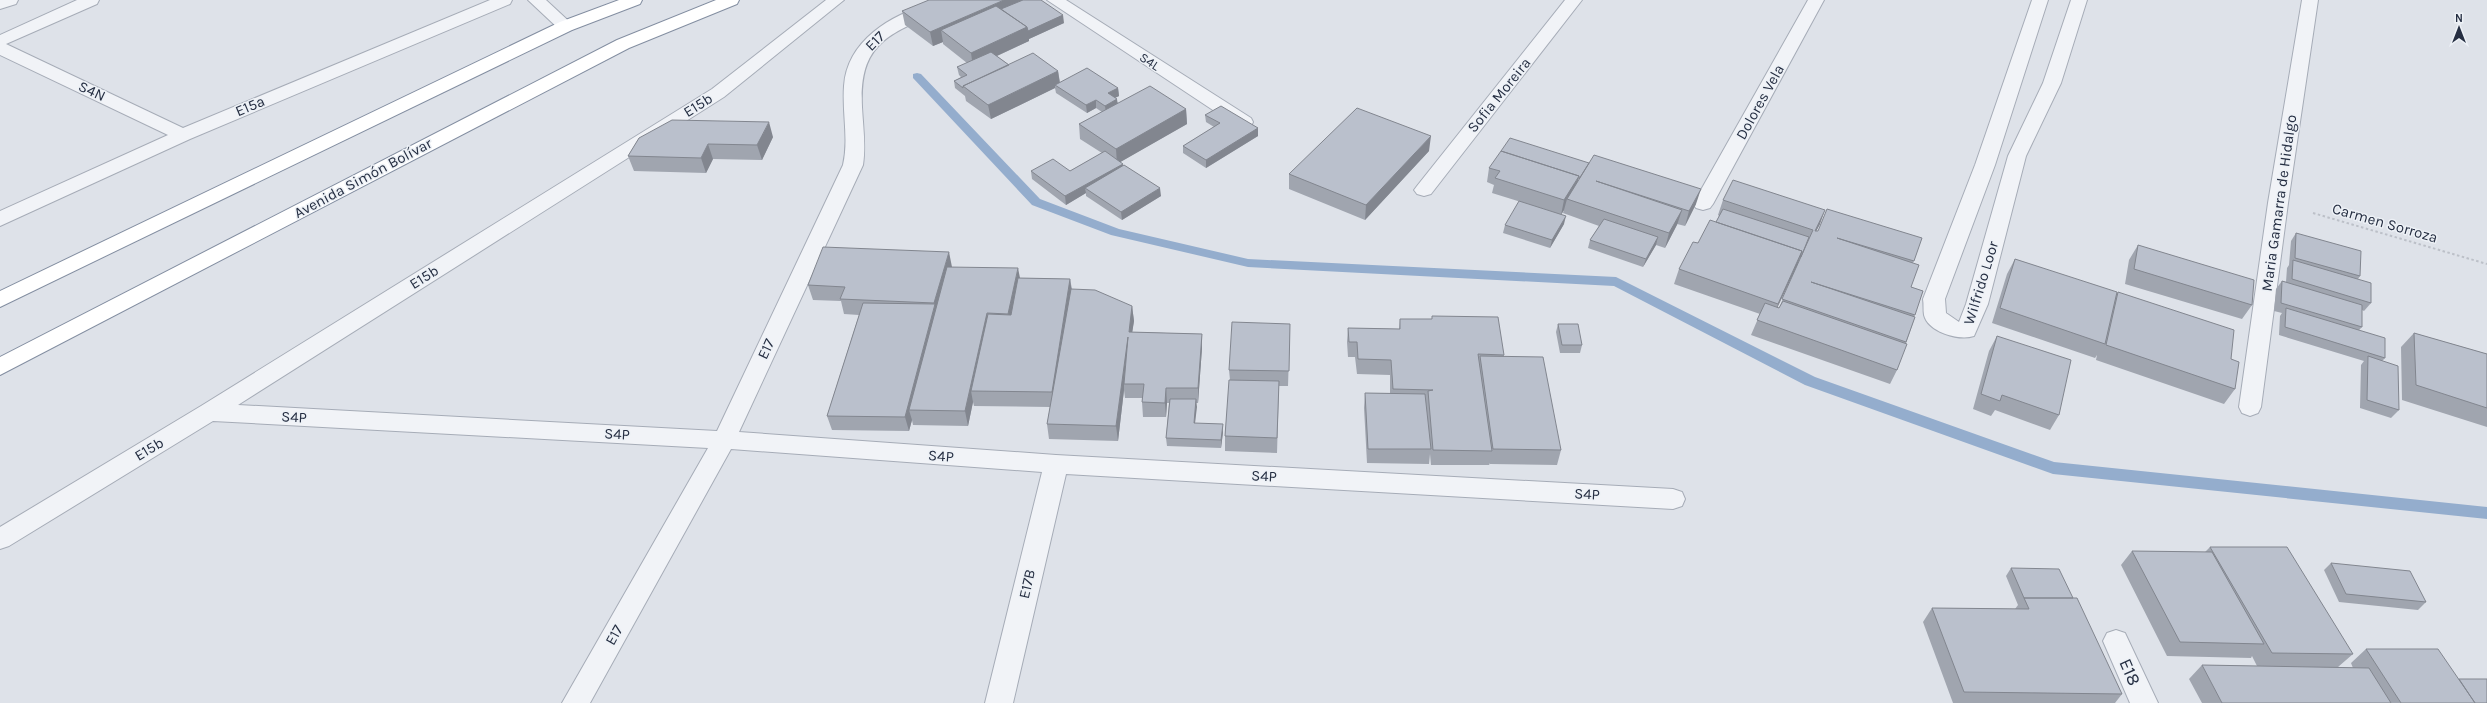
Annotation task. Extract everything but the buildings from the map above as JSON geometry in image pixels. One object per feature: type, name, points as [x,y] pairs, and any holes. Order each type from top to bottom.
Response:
[{"type":"highway","points":[[0,300],[566,26],[634,0]]},
{"type":"highway","name":"Avenida Simón Bolívar","points":[[0,367],[623,44],[731,0]]},
{"type":"street","points":[[0,4],[10,0]]},
{"type":"street","points":[[0,41],[91,0]]},
{"type":"street","points":[[461,0],[482,9]]},
{"type":"street","name":"E15a","points":[[0,219],[183,135],[504,0]]},
{"type":"street","points":[[536,0],[566,26]]},
{"type":"street","name":"E15b","points":[[0,539],[209,412],[718,92],[836,0]]},
{"type":"street","name":"S4L","points":[[1055,0],[1245,123]]},
{"type":"street","name":"Sofia Moreira","points":[[1424,190],[1574,0]]},
{"type":"street","name":"Dolores Vela","points":[[1703,204],[1816,0]]},
{"type":"street","name":"Wilfrido Loor","points":[[2040,0],[1986,165],[1934,299],[1934,316],[1953,329],[1966,331],[1977,304],[2017,156],[2052,83],[2079,0]]},
{"type":"street","name":"Maria Gamarra de Hidalgo","points":[[2250,407],[2278,203],[2310,0]]},
{"type":"street","name":"E17","points":[[576,703],[724,440],[853,165],[856,152],[852,81],[862,55],[869,43],[879,33],[931,9]]},
{"type":"street","name":"S4N","points":[[0,48],[183,135]]},
{"type":"street","name":"S4P","points":[[209,412],[724,440],[1056,464],[1673,499]]},
{"type":"street","name":"E17B","points":[[999,703],[1056,464]]},
{"type":"street","name":"E18","points":[[2116,641],[2144,703]]},
{"type":"path","name":"Carmen Sorroza","points":[[2278,203],[2487,264]]},
{"type":"waterway","points":[[917,76],[1036,202],[1116,232],[1248,263],[1616,282],[1810,381],[2053,468],[2487,513]]}]
